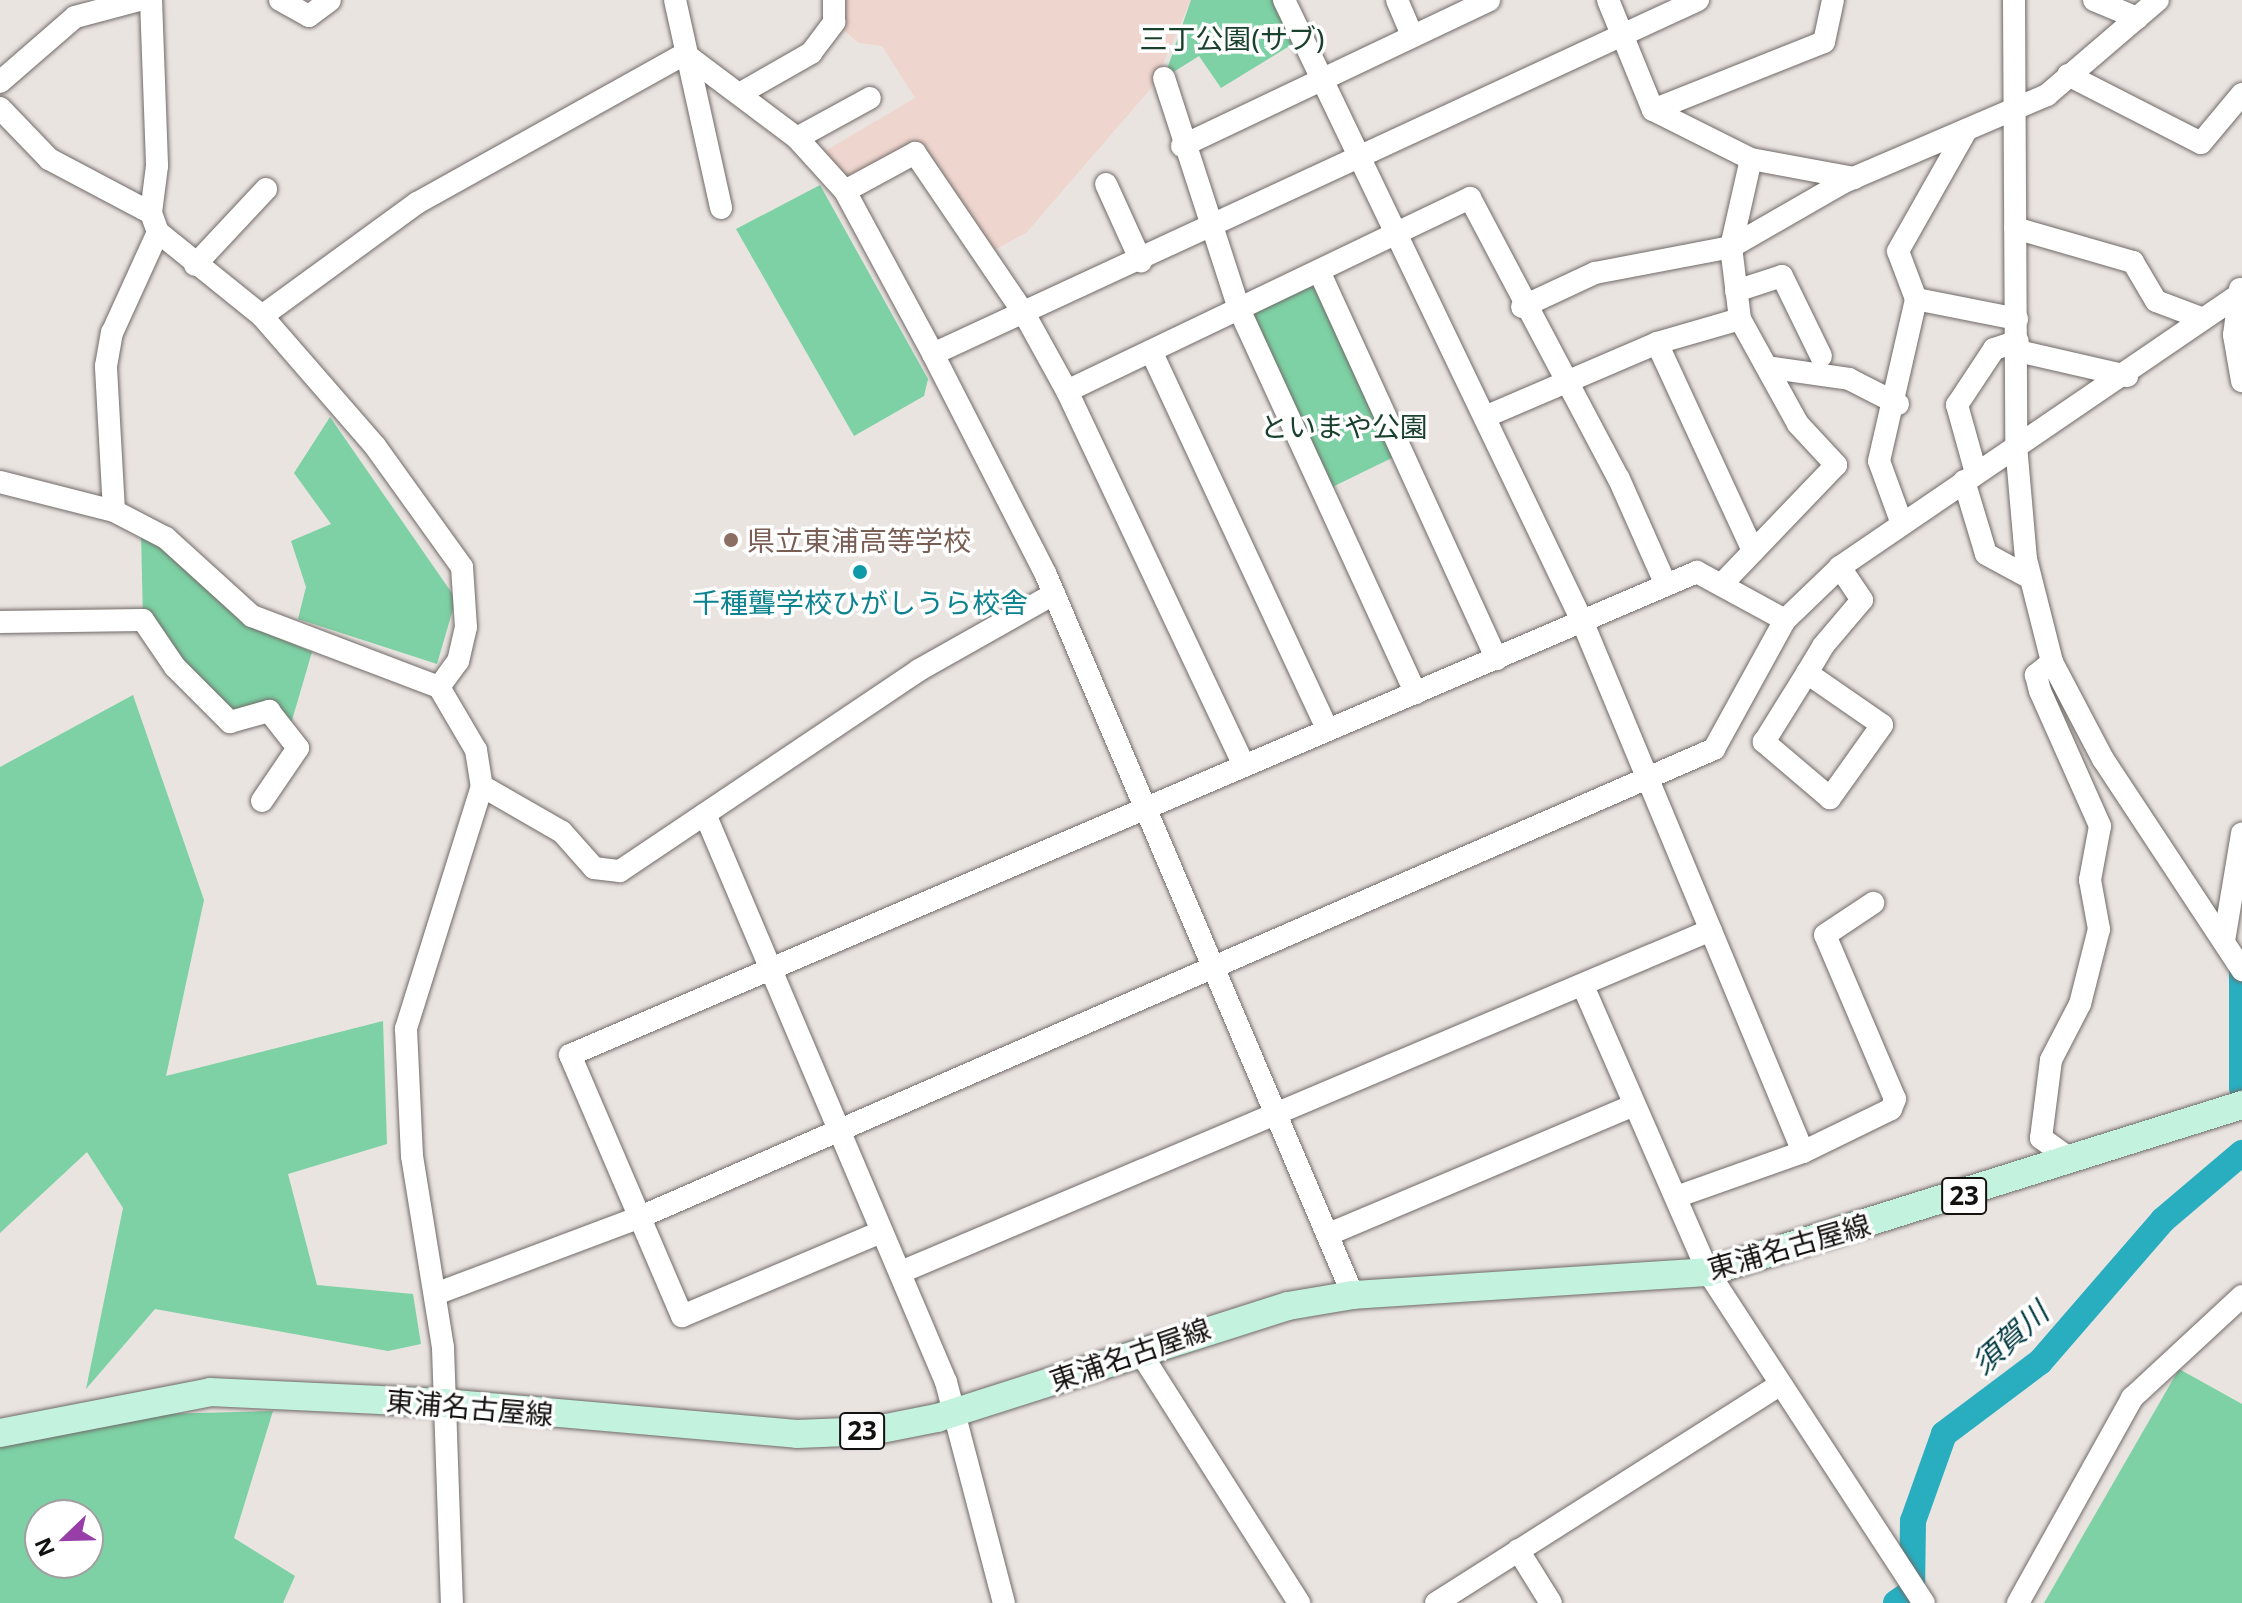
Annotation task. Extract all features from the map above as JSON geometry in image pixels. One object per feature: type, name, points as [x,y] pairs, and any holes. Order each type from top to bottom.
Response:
[{"type":"main road","name":"東浦名古屋線","points":[[0,1433],[210,1392],[444,1403],[797,1434],[871,1431],[956,1410],[1140,1352],[1222,1322],[1353,1295],[1708,1272],[2230,1109]]},
{"type":"street","points":[[0,82],[75,17],[139,0]]},
{"type":"street","points":[[114,511],[106,366],[112,333],[155,223],[157,166],[151,0]]},
{"type":"street","points":[[280,0],[309,16],[330,0]]},
{"type":"street","points":[[675,0],[721,208]]},
{"type":"street","points":[[741,93],[811,53],[834,22],[834,0]]},
{"type":"street","points":[[1284,0],[1364,155],[1583,623],[1803,1152]]},
{"type":"street","points":[[1397,0],[1412,36]]},
{"type":"street","points":[[1182,146],[1489,0]]},
{"type":"street","points":[[1608,0],[1653,110],[1751,159],[1854,178]]},
{"type":"street","points":[[933,354],[1212,229],[1619,31],[1698,0]]},
{"type":"street","points":[[1653,110],[1824,42],[1833,0]]},
{"type":"street","points":[[2014,0],[2018,337],[2016,445],[2030,578],[2052,662],[2103,759],[2242,970]]},
{"type":"street","points":[[2094,0],[2137,18]]},
{"type":"street","points":[[1522,307],[1595,273],[1731,247],[1854,178],[2013,110],[2068,75],[2158,0]]},
{"type":"street","points":[[685,54],[797,138],[845,191],[933,354],[1054,594],[1353,1295]]},
{"type":"street","points":[[262,316],[417,203],[685,54]]},
{"type":"street","points":[[2068,75],[2201,143],[2242,94]]},
{"type":"street","points":[[1164,78],[1182,146],[1239,309],[1416,693]]},
{"type":"street","points":[[797,138],[870,98]]},
{"type":"street","points":[[0,108],[49,159],[155,223],[195,265],[262,316],[375,446],[462,567],[466,627],[458,661],[439,687]]},
{"type":"street","points":[[1902,524],[1879,461],[1898,404],[1916,299],[1898,251],[1966,131]]},
{"type":"street","points":[[845,191],[915,153],[1025,315],[1067,391],[1243,764]]},
{"type":"street","points":[[1722,584],[1836,465],[1798,424],[1773,368],[1740,319],[1731,247],[1751,159]]},
{"type":"street","points":[[1106,184],[1141,261]]},
{"type":"street","points":[[195,265],[266,189]]},
{"type":"street","points":[[1067,391],[1470,198],[1522,307],[1569,382],[1666,585]]},
{"type":"street","points":[[2015,228],[2133,262],[2156,301],[2201,318]]},
{"type":"street","points":[[1319,271],[1497,659]]},
{"type":"street","points":[[1736,291],[1782,276],[1821,356]]},
{"type":"street","points":[[438,1293],[638,1218],[1213,967],[1649,782],[1714,749],[1785,620],[1840,567],[2016,445],[2127,376],[2238,292]]},
{"type":"street","points":[[2238,292],[2242,381]]},
{"type":"street","points":[[1916,299],[2127,376]]},
{"type":"street","points":[[1487,416],[1657,343],[1740,319]]},
{"type":"street","points":[[2018,337],[1994,349],[1957,405],[1986,554],[2030,578]]},
{"type":"street","points":[[1657,343],[1753,551]]},
{"type":"street","points":[[1151,351],[1328,730]]},
{"type":"street","points":[[1773,368],[1849,379],[1898,404]]},
{"type":"street","points":[[0,482],[57,500],[114,511],[166,538],[252,616],[439,687],[460,714],[482,786],[406,1029],[412,1156],[438,1293],[452,1603]]},
{"type":"street","points":[[1807,673],[1882,725],[1830,798],[1764,742],[1807,673],[1862,600],[1840,567]]},
{"type":"street","points":[[881,1232],[682,1316],[570,1055],[1697,572],[1785,620]]},
{"type":"street","points":[[482,786],[562,832],[594,868],[620,871],[919,670],[1054,594]]},
{"type":"street","points":[[0,622],[143,620],[175,667],[230,722],[269,711],[298,748],[262,801]]},
{"type":"street","points":[[2052,662],[2036,675],[2040,691],[2100,826],[2090,880],[2099,929],[2080,1004],[2051,1060],[2041,1138],[2071,1160]]},
{"type":"street","points":[[705,814],[881,1232],[901,1272],[956,1410],[1004,1603]]},
{"type":"street","points":[[2224,942],[2242,833]]},
{"type":"street","points":[[1676,1197],[1803,1152],[1891,1109],[1895,1099],[1825,935],[1873,903]]},
{"type":"street","points":[[901,1272],[1277,1116],[1711,930]]},
{"type":"street","points":[[1583,986],[1632,1106],[1708,1272],[1777,1387],[1922,1600]]},
{"type":"street","points":[[1329,1234],[1632,1106]]},
{"type":"street","points":[[2018,1603],[2132,1398],[2242,1296]]},
{"type":"street","points":[[1140,1352],[1299,1603]]},
{"type":"street","points":[[1436,1603],[1777,1387]]},
{"type":"street","points":[[1518,1550],[1551,1603]]},
{"type":"shaded area","points":[[834,0],[1191,0],[1153,86],[1026,233],[985,255],[915,153],[845,191],[815,157],[915,98],[882,46],[859,43],[834,22]]},
{"type":"green space","name":"三丁公園(サブ)","points":[[1191,0],[1284,0],[1304,37],[1221,88],[1199,56],[1164,78]]},
{"type":"green space","points":[[820,185],[928,379],[924,396],[854,436],[736,229]]},
{"type":"green space","name":"といまや公園","points":[[1319,271],[1407,451],[1327,490],[1239,310]]},
{"type":"green space","points":[[330,417],[456,599],[437,664],[298,619],[306,587],[291,541],[331,524],[294,473]]},
{"type":"green space","points":[[141,533],[198,575],[241,622],[312,652],[290,727],[269,711],[230,722],[143,620]]},
{"type":"green space","points":[[133,695],[204,900],[166,1076],[383,1021],[387,1144],[288,1174],[317,1285],[413,1294],[421,1344],[388,1351],[155,1309],[86,1389],[123,1208],[87,1152],[0,1233],[0,767]]},
{"type":"green space","points":[[2179,1369],[2242,1404],[2242,1603],[2044,1603]]},
{"type":"green space","points":[[273,1411],[234,1538],[295,1576],[283,1603],[0,1603],[0,1436],[83,1416]]},
{"type":"waterway","name":"須賀川","points":[[2242,971],[2242,1088]]},
{"type":"waterway","name":"須賀川","points":[[1896,1603],[1912,1592],[1913,1521],[1944,1434],[2040,1362],[2163,1220],[2242,1153]]},
{"type":"place","name":"県立東浦高等学校","points":[[731,540]]},
{"type":"place","name":"千種聾学校ひがしうら校舎","points":[[860,572]]}]
